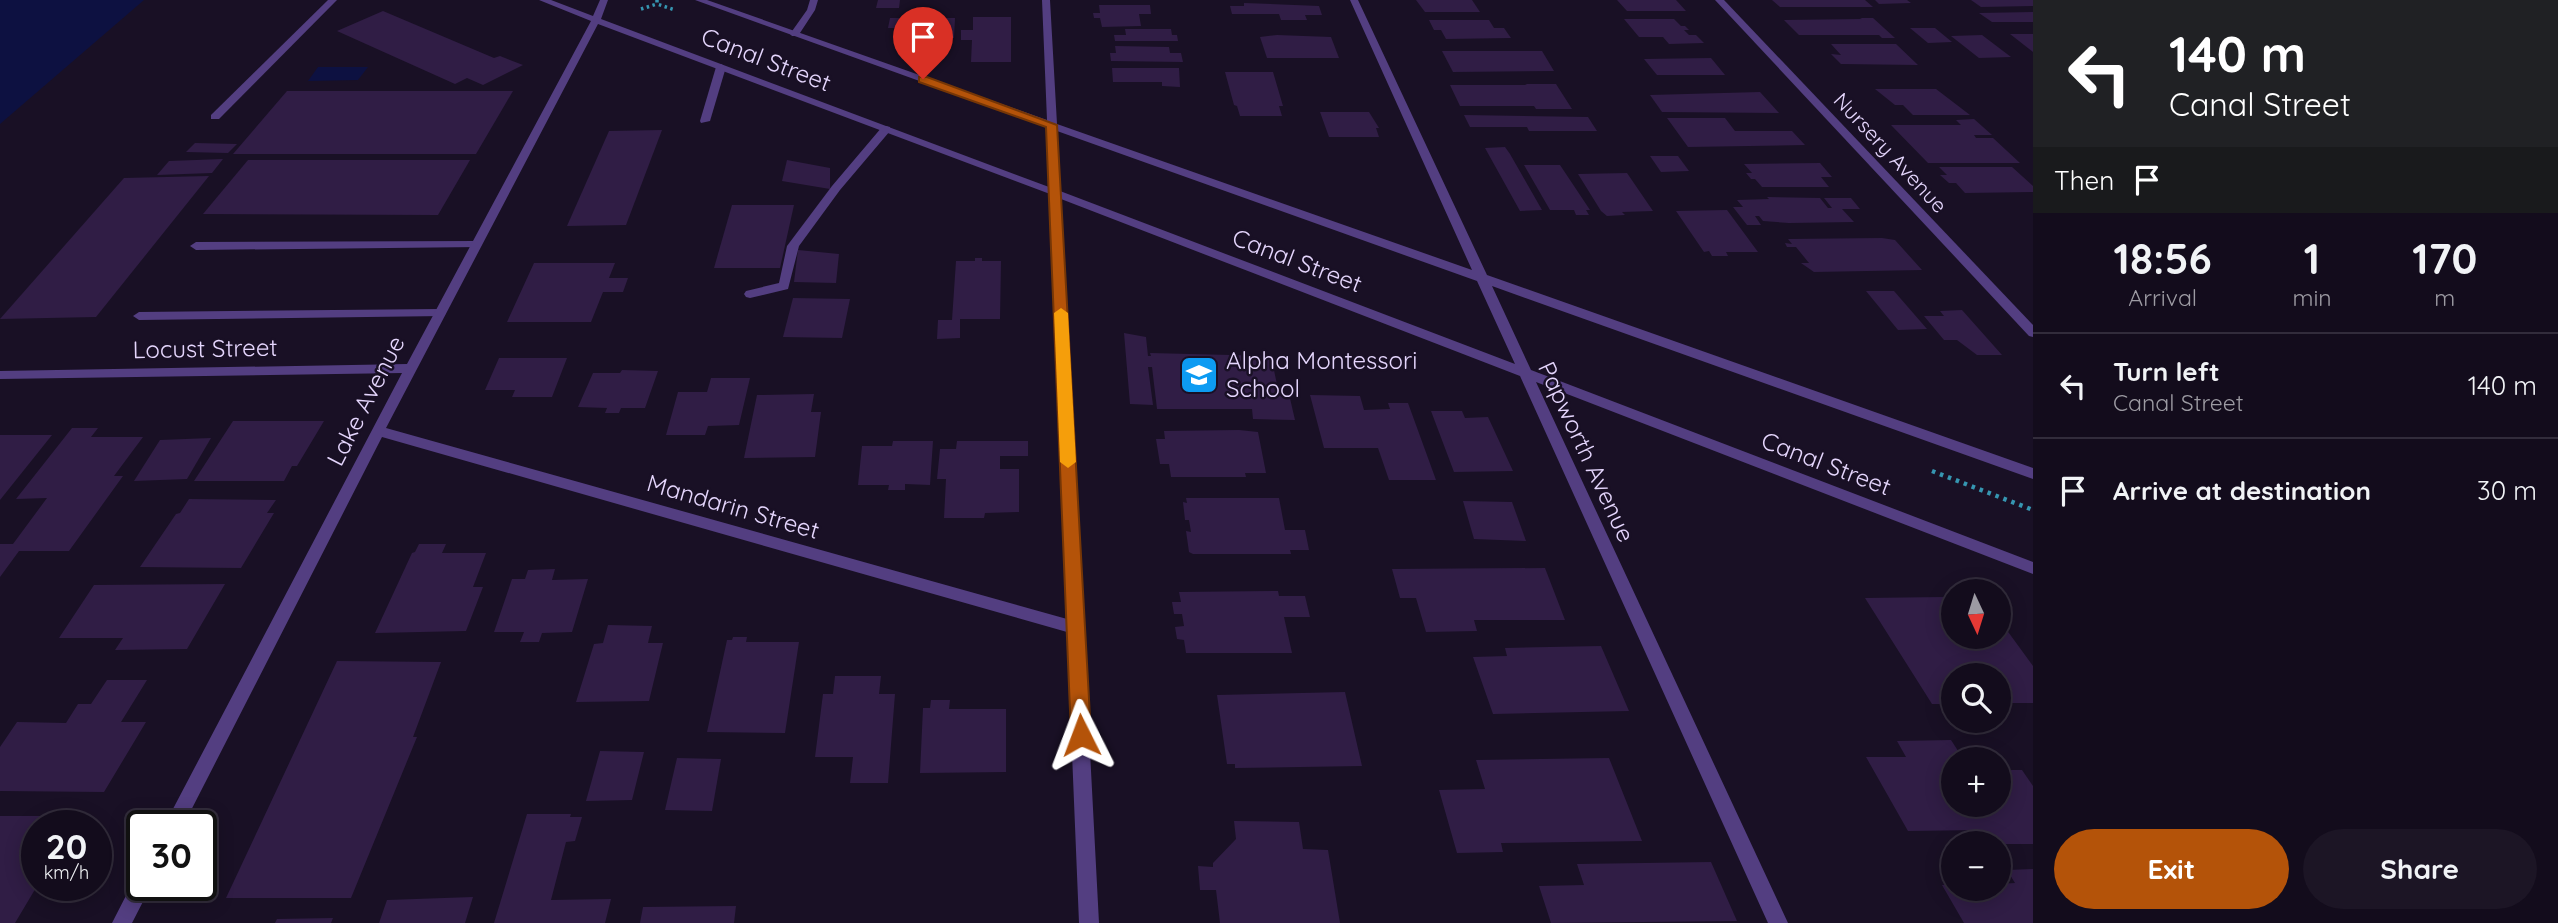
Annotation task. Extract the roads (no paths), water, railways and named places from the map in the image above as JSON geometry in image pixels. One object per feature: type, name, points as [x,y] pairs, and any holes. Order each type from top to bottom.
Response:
[{"type":"street","points":[[215,117],[333,0]]},
{"type":"street","name":"Canal Street","points":[[543,0],[1056,193],[2033,568]]},
{"type":"street","name":"Lake Avenue","points":[[181,810],[596,20],[604,0]]},
{"type":"street","points":[[795,34],[811,10],[814,0]]},
{"type":"street","points":[[1046,0],[1089,923]]},
{"type":"street","name":"Papworth Avenue","points":[[1354,0],[1479,278],[1497,307],[1523,372],[1778,923]]},
{"type":"street","name":"Nursery Avenue","points":[[1719,0],[2033,333]]},
{"type":"street","name":"Canal Street","points":[[704,1],[2033,474]]},
{"type":"street","points":[[705,121],[721,67]]},
{"type":"street","points":[[750,294],[784,286],[793,246],[836,188],[886,129]]},
{"type":"street","points":[[196,246],[476,245]]},
{"type":"street","points":[[139,316],[440,313]]},
{"type":"street","name":"Locust Street","points":[[0,375],[411,368]]},
{"type":"street","name":"Mandarin Street","points":[[378,431],[1076,628]]},
{"type":"street","points":[[122,923],[134,901]]},
{"type":"place","name":"Alpha Montessori School","points":[[1199,375]]}]
